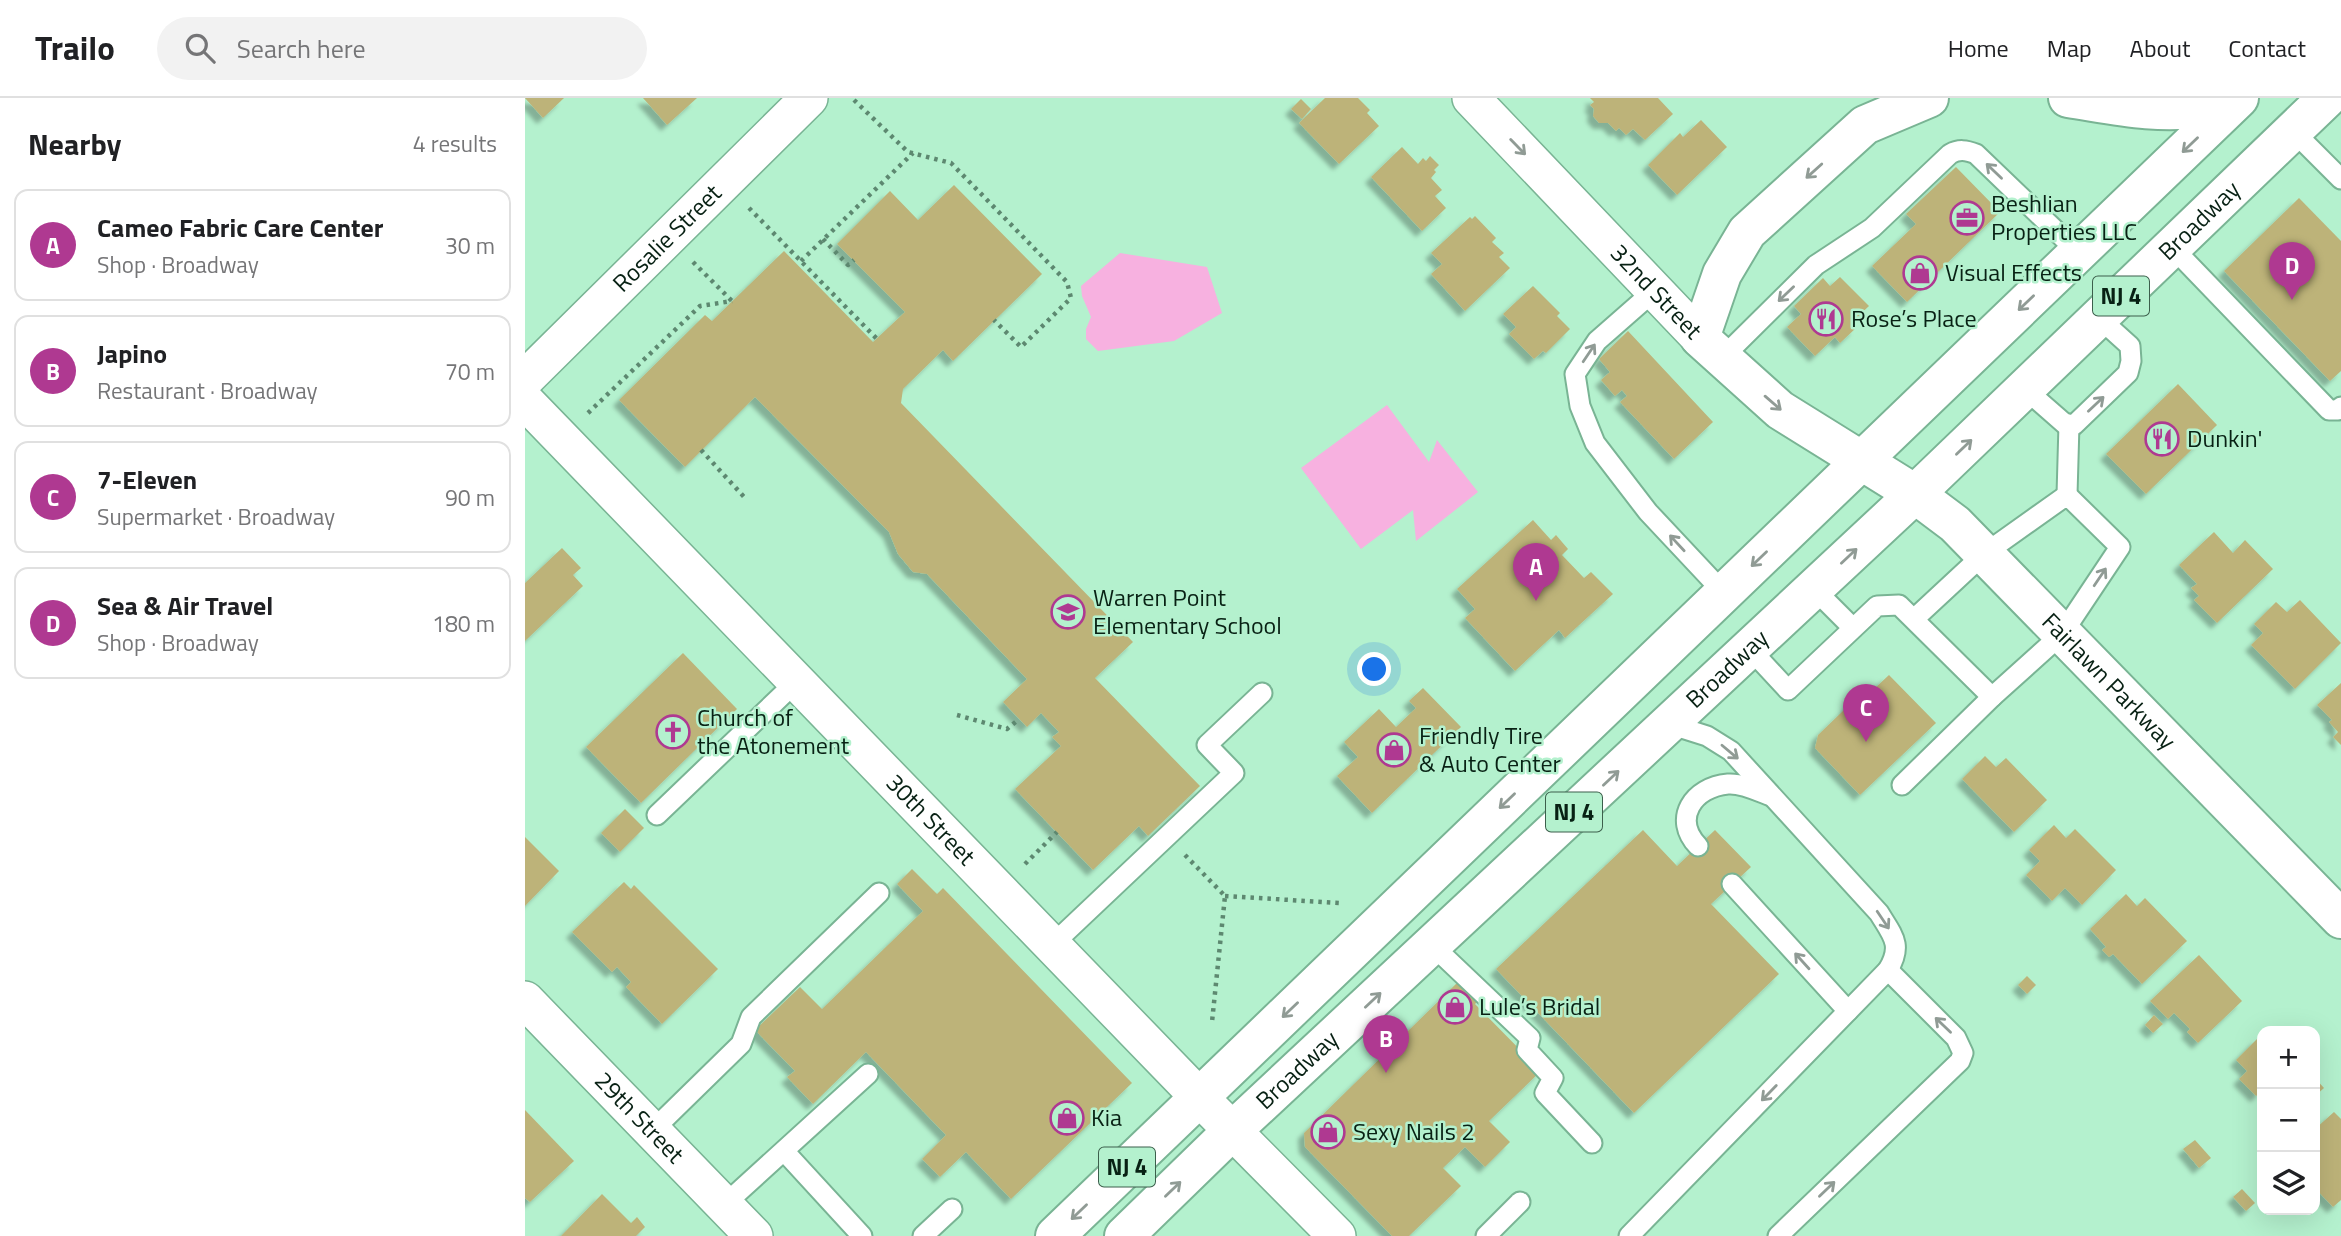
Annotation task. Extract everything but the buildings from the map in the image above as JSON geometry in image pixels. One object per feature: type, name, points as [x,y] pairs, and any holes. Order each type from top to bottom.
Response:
[{"type":"main road","points":[[1711,348],[1722,274],[1747,232],[1875,112],[1929,98]]},
{"type":"main road","points":[[2081,99],[2137,110],[2177,112],[2225,104],[2233,98]]},
{"type":"main road","name":"Broadway","points":[[1055,1236],[2239,98]]},
{"type":"main road","name":"Broadway","points":[[1123,1236],[1233,1130],[1915,494],[2327,98]]},
{"type":"main road","name":"32nd Street","points":[[1711,348],[1780,410],[1862,461]]},
{"type":"main road","name":"Fairlawn Parkway","points":[[1862,461],[1915,494],[1955,524],[2341,919]]},
{"type":"street","name":"Rosalie Street","points":[[525,379],[809,98]]},
{"type":"street","name":"32nd Street","points":[[1471,98],[1711,348]]},
{"type":"street","name":"30th Street","points":[[525,401],[1337,1236]]},
{"type":"street","name":"29th Street","points":[[525,1000],[754,1236]]},
{"type":"lane","points":[[2293,131],[2341,179]]},
{"type":"lane","points":[[1711,348],[1816,265],[1872,228],[1956,151],[1976,153],[2078,252]]},
{"type":"lane","points":[[2172,247],[2329,410],[2341,407]]},
{"type":"lane","points":[[1654,291],[1597,341],[1576,374],[1580,405],[1595,443],[1648,512],[1724,593]]},
{"type":"lane","points":[[2025,388],[2065,424],[2074,425],[2128,373],[2131,361],[2130,346],[2099,317]]},
{"type":"lane","points":[[1902,785],[1992,697],[2062,634],[2120,547],[2067,495],[2069,424]]},
{"type":"lane","points":[[1914,619],[1984,554],[2067,495]]},
{"type":"lane","points":[[1814,589],[1853,628]]},
{"type":"lane","points":[[1749,649],[1788,691],[1877,606],[1899,605],[1992,697]]},
{"type":"lane","points":[[657,815],[797,681]]},
{"type":"lane","points":[[1052,945],[1234,773],[1207,745],[1262,694]]},
{"type":"lane","points":[[1629,1236],[1888,971],[1896,957],[1896,941],[1879,914],[1731,751],[1707,736],[1669,724]]},
{"type":"lane","points":[[1698,846],[1689,837],[1686,814],[1693,801],[1707,791],[1728,784],[1753,788],[1774,798]]},
{"type":"lane","points":[[1732,884],[1848,1011]]},
{"type":"lane","points":[[652,1131],[741,1044],[751,1017],[879,893]]},
{"type":"lane","points":[[1432,945],[1530,1038],[1527,1050],[1553,1078],[1545,1093],[1592,1143]]},
{"type":"lane","points":[[1778,1236],[1960,1061],[1963,1053],[1956,1038],[1888,971]]},
{"type":"lane","points":[[724,1206],[869,1074]]},
{"type":"lane","points":[[784,1151],[862,1236]]},
{"type":"lane","points":[[1486,1236],[1520,1202]]},
{"type":"lane","points":[[923,1236],[952,1209]]},
{"type":"path","points":[[854,100],[908,152],[951,163],[1067,282],[1071,290],[1071,298],[1021,347],[995,320]]},
{"type":"path","points":[[801,261],[913,153]]},
{"type":"path","points":[[746,204],[877,339]]},
{"type":"path","points":[[823,239],[848,265],[854,261]]},
{"type":"path","points":[[585,415],[700,306],[732,301],[690,259]]},
{"type":"path","points":[[701,450],[745,499]]},
{"type":"path","points":[[957,715],[1007,729],[1019,719]]},
{"type":"path","points":[[998,890],[1057,832]]},
{"type":"path","points":[[1167,836],[1226,896],[1339,902]]},
{"type":"path","points":[[1212,1022],[1226,896]]},
{"type":"shaded area","points":[[1120,253],[1207,267],[1222,313],[1174,341],[1098,351],[1086,339],[1086,329],[1091,317],[1082,296],[1081,286]]},
{"type":"shaded area","points":[[1387,405],[1429,462],[1437,440],[1478,492],[1416,541],[1413,510],[1361,549],[1301,468]]},
{"type":"place","name":"Beshlian Properties LLC","points":[[1967,218]]},
{"type":"place","name":"Visual Effects","points":[[1920,273]]},
{"type":"place","name":"Sea & Air Travel","points":[[2292,300]]},
{"type":"place","name":"Rose’s Place","points":[[1826,319]]},
{"type":"place","name":"Dunkin'","points":[[2162,439]]},
{"type":"place","name":"Cameo Fabric Care Center","points":[[1536,601]]},
{"type":"place","name":"Warren Point Elementary School","points":[[1068,612]]},
{"type":"place","name":"Church of the Atonement","points":[[673,732]]},
{"type":"place","name":"7-Eleven","points":[[1866,742]]},
{"type":"place","name":"Friendly Tire & Auto Center","points":[[1394,750]]},
{"type":"place","name":"Lule’s Bridal","points":[[1455,1007]]},
{"type":"place","name":"Japino","points":[[1386,1073]]},
{"type":"place","name":"Kia","points":[[1067,1118]]},
{"type":"place","name":"Sexy Nails 2","points":[[1328,1132]]}]
